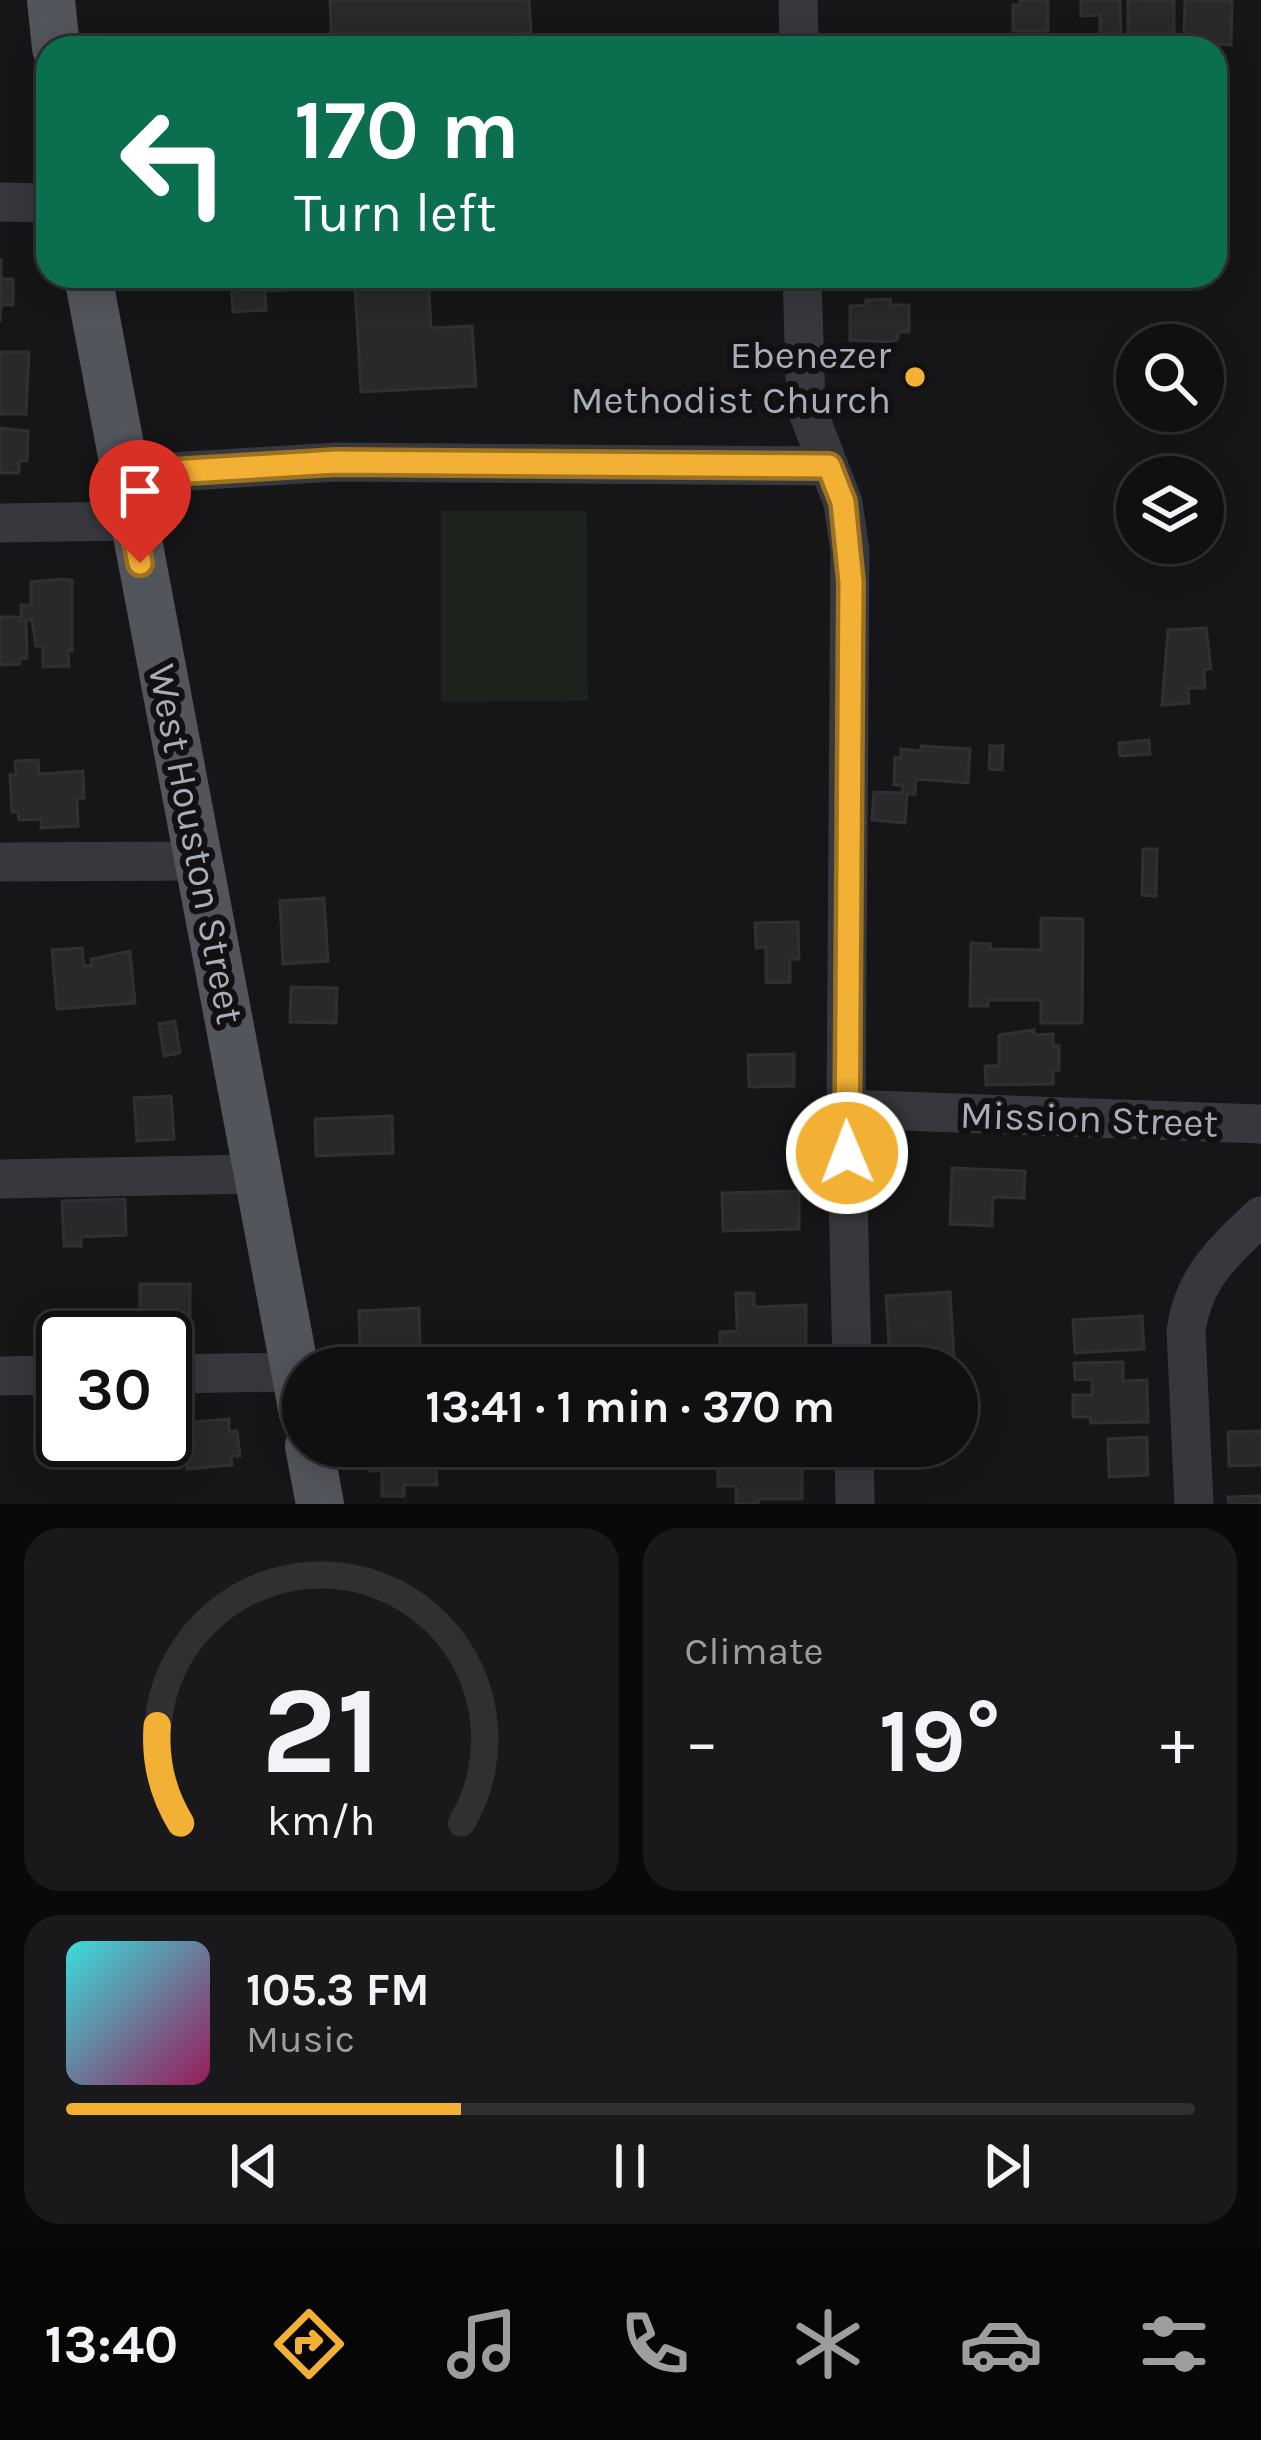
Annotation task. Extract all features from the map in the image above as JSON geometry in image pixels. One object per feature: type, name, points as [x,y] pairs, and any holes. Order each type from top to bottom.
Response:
[{"type":"main road","points":[[51,0],[55,36]]},
{"type":"main road","name":"West Houston Street","points":[[90,288],[291,1347]]},
{"type":"main road","points":[[313,1467],[320,1504]]},
{"type":"street","points":[[798,0],[799,36]]},
{"type":"street","points":[[0,202],[36,203]]},
{"type":"street","points":[[802,288],[806,407],[843,502],[850,567],[846,1109],[852,1347]]},
{"type":"street","points":[[0,523],[336,462],[829,466]]},
{"type":"street","points":[[0,862],[200,861]]},
{"type":"street","name":"Mission Street","points":[[846,1109],[1261,1124]]},
{"type":"street","points":[[0,1179],[260,1174]]},
{"type":"street","points":[[1194,1504],[1188,1312],[1213,1262],[1261,1216]]},
{"type":"street","points":[[0,1376],[36,1375]]},
{"type":"street","points":[[192,1378],[282,1390]]},
{"type":"street","points":[[854,1467],[855,1504]]},
{"type":"shaded area","points":[[441,511],[587,511],[588,701],[441,702]]},
{"type":"building","points":[[330,0],[529,0],[531,33],[332,36]]},
{"type":"building","points":[[1020,0],[1048,0],[1048,31],[1013,31],[1013,5],[1020,5]]},
{"type":"building","points":[[1081,0],[1120,0],[1121,36],[1100,36],[1100,15],[1081,16]]},
{"type":"building","points":[[1128,0],[1174,1],[1174,36],[1128,36]]},
{"type":"building","points":[[1185,0],[1232,1],[1231,45],[1227,36],[1184,36]]},
{"type":"building","points":[[1,258],[1,279],[13,279],[13,305],[1,305],[0,322]]},
{"type":"building","points":[[232,288],[319,288],[265,291],[266,310],[233,312]]},
{"type":"building","points":[[355,288],[429,288],[431,328],[472,326],[476,386],[361,392]]},
{"type":"building","points":[[890,299],[891,305],[909,305],[909,332],[898,332],[898,339],[890,342],[850,340],[850,306]]},
{"type":"building","points":[[0,352],[29,352],[26,414],[0,414]]},
{"type":"building","points":[[0,428],[28,431],[27,461],[19,461],[19,473],[0,473]]},
{"type":"building","points":[[72,580],[69,666],[43,667],[43,646],[36,646],[32,620],[21,620],[21,605],[31,605],[31,582]]},
{"type":"building","points":[[0,617],[26,621],[27,658],[20,659],[20,664],[0,665]]},
{"type":"building","points":[[1206,628],[1211,669],[1204,670],[1205,688],[1188,688],[1189,703],[1162,705],[1168,630]]},
{"type":"building","points":[[1149,740],[1150,754],[1120,756],[1119,743]]},
{"type":"building","points":[[921,746],[970,749],[968,783],[916,779],[915,794],[907,794],[905,823],[872,820],[874,792],[902,793],[903,785],[894,785],[895,757],[901,758],[901,749],[921,751]]},
{"type":"building","points":[[990,746],[1003,746],[1002,770],[989,769]]},
{"type":"building","points":[[38,760],[39,774],[83,771],[78,826],[41,828],[41,819],[19,820],[18,812],[12,812],[10,775],[16,775],[15,761]]},
{"type":"building","points":[[1143,849],[1157,849],[1156,896],[1142,895]]},
{"type":"building","points":[[324,898],[328,961],[283,964],[280,901]]},
{"type":"building","points":[[1041,918],[1083,919],[1082,1023],[1041,1023],[1041,1000],[988,1000],[988,1006],[970,1006],[971,943],[990,944],[990,949],[1041,950]]},
{"type":"building","points":[[798,922],[799,959],[790,959],[790,982],[766,983],[766,947],[756,948],[755,923]]},
{"type":"building","points":[[82,948],[84,966],[92,965],[91,959],[130,951],[135,1003],[57,1009],[52,950]]},
{"type":"building","points":[[291,987],[337,988],[336,1023],[290,1022]]},
{"type":"building","points":[[175,1021],[180,1053],[164,1056],[159,1024]]},
{"type":"building","points":[[1034,1030],[1034,1035],[1053,1034],[1053,1046],[1059,1046],[1059,1070],[1053,1070],[1053,1084],[986,1085],[985,1066],[999,1066],[999,1035]]},
{"type":"building","points":[[794,1054],[794,1086],[749,1087],[748,1055]]},
{"type":"building","points":[[171,1096],[174,1139],[137,1141],[134,1098]]},
{"type":"building","points":[[392,1116],[393,1153],[316,1156],[315,1119]]},
{"type":"building","points":[[952,1168],[1025,1171],[1024,1198],[993,1197],[992,1226],[950,1224]]},
{"type":"building","points":[[799,1191],[799,1229],[723,1231],[722,1193]]},
{"type":"building","points":[[125,1199],[126,1235],[81,1237],[81,1246],[64,1246],[62,1201]]},
{"type":"building","points":[[140,1284],[190,1284],[190,1311],[140,1311]]},
{"type":"building","points":[[950,1292],[953,1347],[889,1347],[886,1296]]},
{"type":"building","points":[[736,1293],[754,1293],[754,1307],[806,1305],[806,1347],[720,1347],[720,1332],[737,1331]]},
{"type":"building","points":[[419,1308],[420,1345],[360,1347],[359,1311]]},
{"type":"building","points":[[1142,1316],[1144,1349],[1075,1353],[1073,1320]]},
{"type":"building","points":[[1123,1362],[1123,1381],[1147,1380],[1148,1422],[1091,1423],[1090,1417],[1073,1417],[1073,1395],[1092,1395],[1092,1379],[1075,1380],[1074,1363]]},
{"type":"building","points":[[229,1419],[229,1432],[237,1431],[240,1456],[231,1456],[232,1465],[187,1469],[192,1467],[192,1422]]},
{"type":"building","points":[[1261,1431],[1261,1465],[1229,1466],[1228,1432]]},
{"type":"building","points":[[1147,1437],[1148,1475],[1109,1477],[1108,1439]]},
{"type":"building","points":[[370,1467],[436,1467],[437,1485],[404,1485],[404,1496],[382,1496],[382,1471],[370,1471]]},
{"type":"building","points":[[718,1467],[802,1467],[802,1499],[736,1504],[736,1486],[718,1486]]},
{"type":"building","points":[[1261,1496],[1261,1504],[1229,1504],[1228,1497]]},
{"type":"place","name":"Ebenezer Methodist Church","points":[[915,377]]},
{"type":"route","points":[[140,563],[123,475],[336,462],[829,466],[843,502],[851,582],[847,1153]]}]
